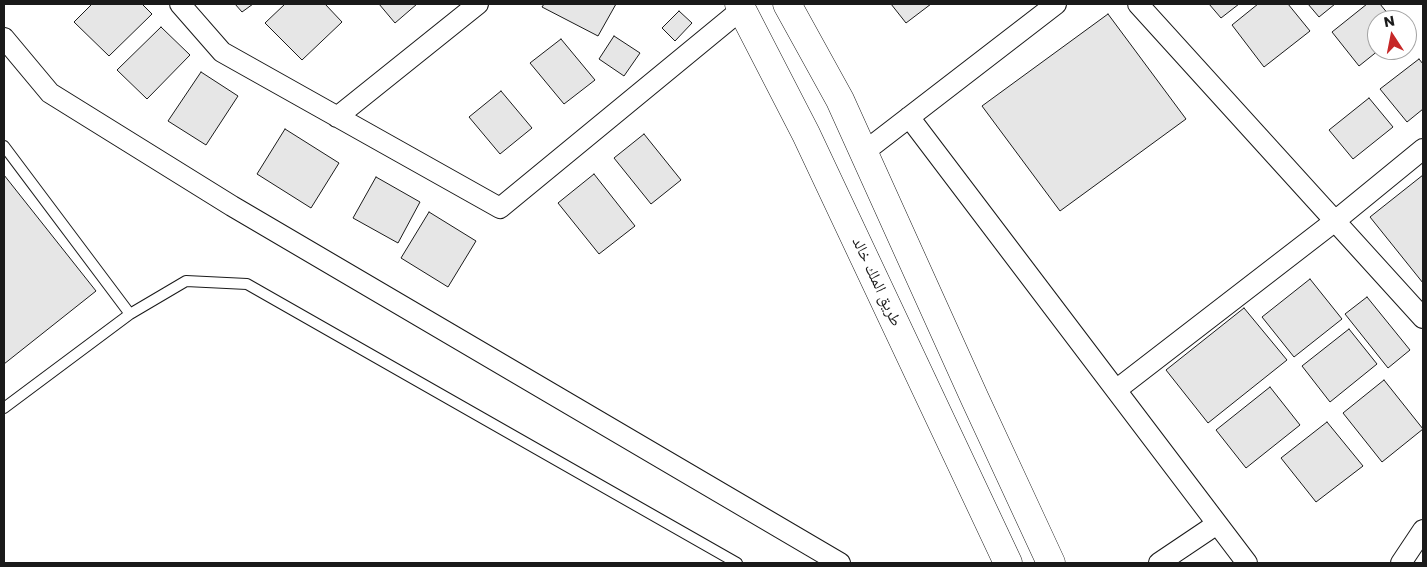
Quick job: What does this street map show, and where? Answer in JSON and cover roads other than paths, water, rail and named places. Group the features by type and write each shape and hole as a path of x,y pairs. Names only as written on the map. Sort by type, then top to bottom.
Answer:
{"main road":[{"path":"787,4 840,100 1051,563"},
{"name":"طريق الملك خالد","path":"740,6 806,134 1008,563"}],"street":[{"path":"180,4 222,52 500,208 740,6"},
{"path":"337,117 478,4"},
{"path":"864,152 1056,4"},
{"path":"1138,4 1423,318"},
{"path":"4,38 50,93 232,206 840,563"},
{"path":"909,117 1247,563"},
{"path":"1116,390 1335,221 1423,148"},
{"path":"1159,563 1217,524"},
{"path":"1400,563 1423,530"}],"lane":[{"path":"4,146 130,314"},
{"path":"4,408 130,314 186,281 247,284 737,563"}]}
